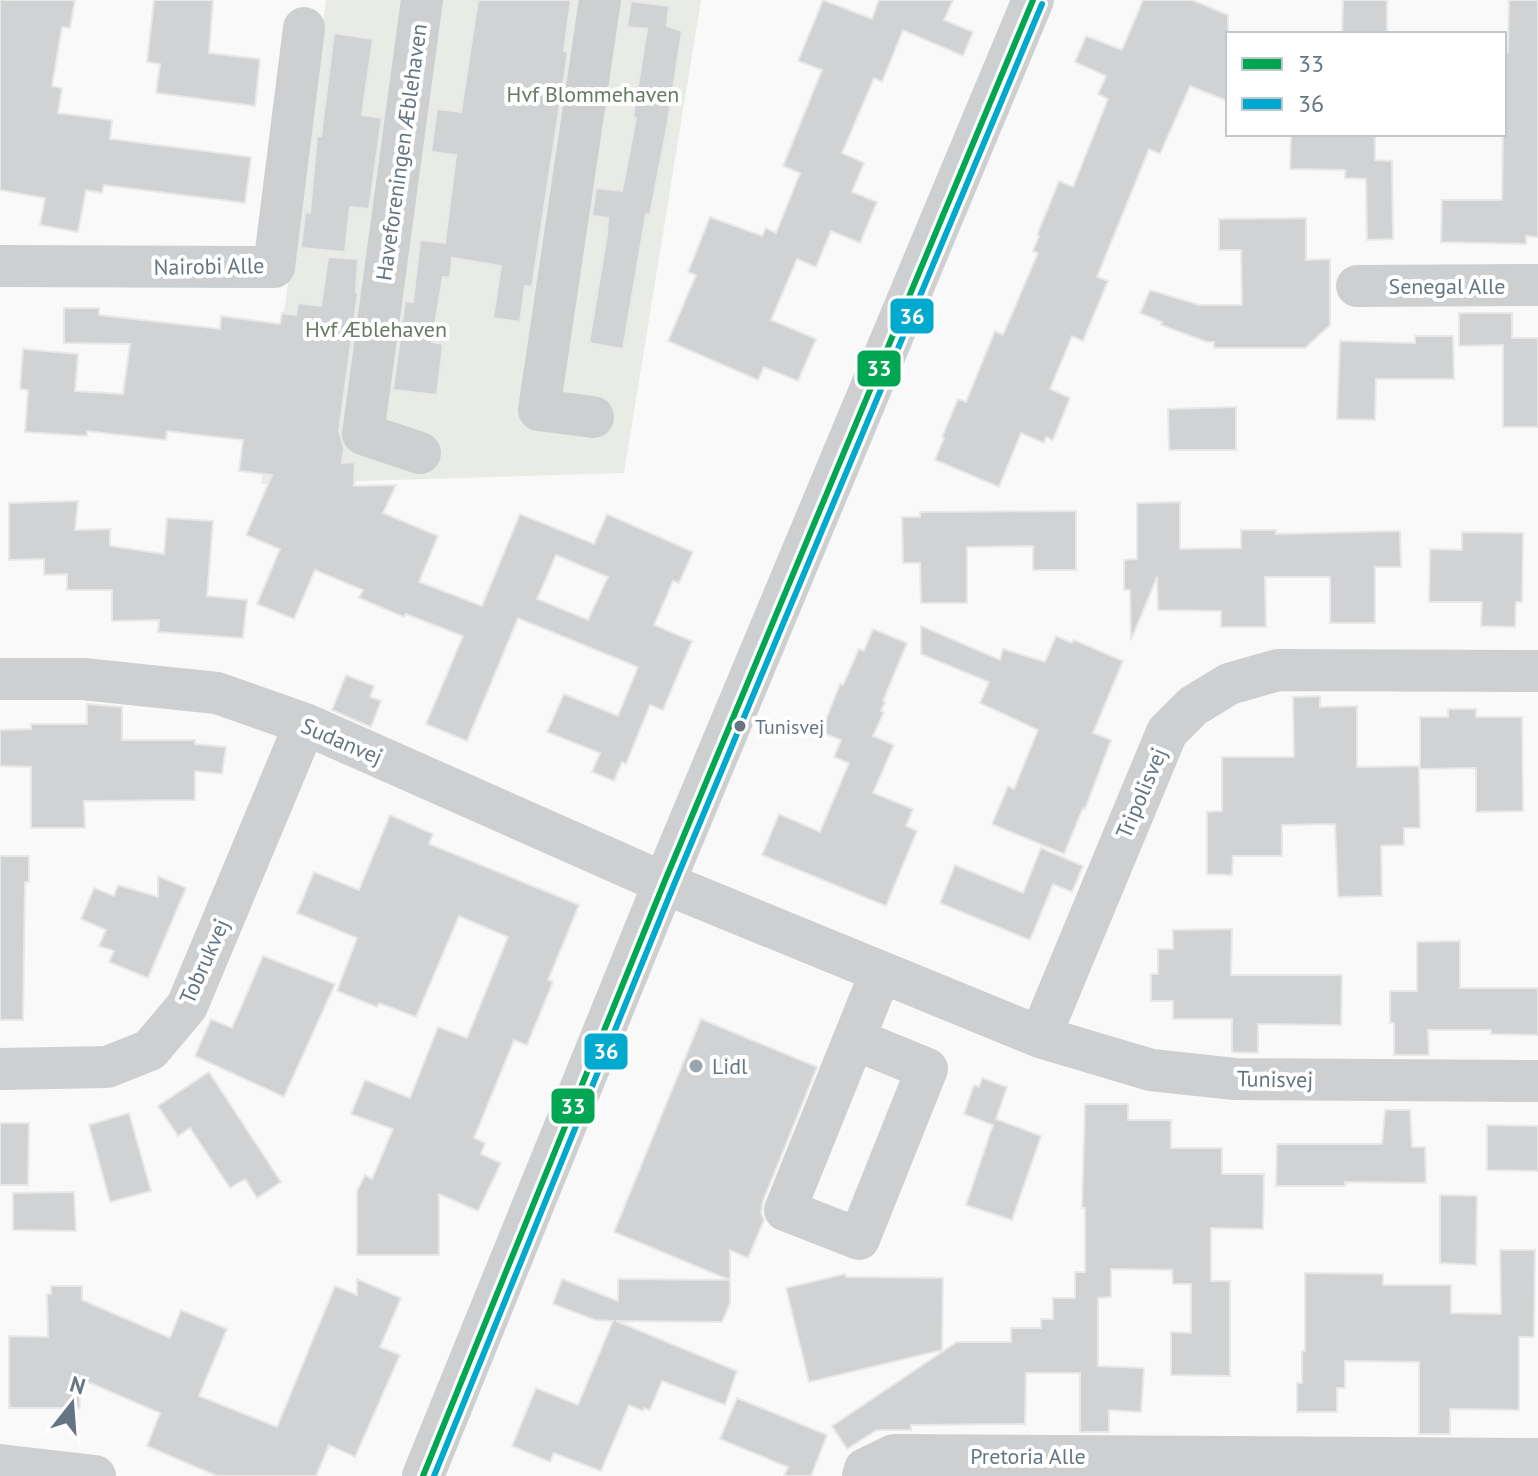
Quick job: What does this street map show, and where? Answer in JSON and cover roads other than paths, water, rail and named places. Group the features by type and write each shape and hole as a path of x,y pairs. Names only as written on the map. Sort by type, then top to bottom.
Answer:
{"street":[{"name":"Haveforeningen Æblehaven","path":"420,453 363,434 422,0"},
{"path":"593,417 539,410 600,0"},
{"path":"423,1476 664,883 1033,0"},
{"name":"Nairobi Alle","path":"0,266 274,267 304,28"},
{"name":"Senegal Alle","path":"1357,286 1538,285"},
{"name":"Tripolisvej","path":"1040,1037 1167,732 1193,706 1229,684 1278,670 1538,671"},
{"name":"Sudanvej","path":"0,679 83,679 217,693 305,724 664,883"},
{"name":"Tobrukvej","path":"0,1069 107,1067 150,1050 187,1006 305,724"},
{"name":"Tunisvej","path":"664,883 1040,1037 1151,1070 1235,1079 1538,1081"},
{"path":"854,1039 881,972"},
{"name":"Pretoria Alle","path":"863,1476 865,1469 894,1455 1538,1459"},
{"path":"0,1466 95,1476"}],"place":[{"name":"Tunisvej","path":"740,726"},
{"name":"Lidl","path":"696,1066"}],"park label":[{"name":"Hvf Blommehaven","path":"593,94"},
{"name":"Hvf Æblehaven","path":"376,329"}]}
